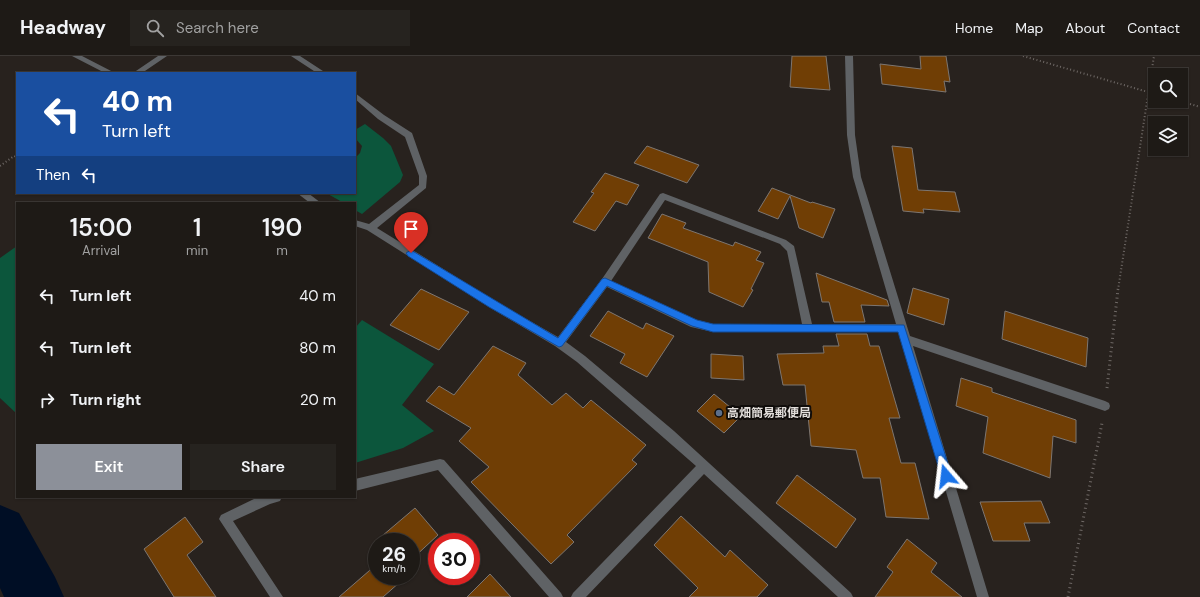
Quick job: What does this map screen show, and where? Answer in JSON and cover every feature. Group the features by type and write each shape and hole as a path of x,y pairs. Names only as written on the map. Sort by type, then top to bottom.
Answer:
{"street":[{"path":"76,56 109,72"},
{"path":"139,72 163,56"},
{"path":"295,56 320,72"},
{"path":"849,56 851,136 857,177 901,328 983,597"},
{"path":"356,95 381,117 409,135 423,176 423,186 370,228"},
{"path":"303,194 315,202"},
{"path":"559,343 605,282 662,196 783,242 791,249 808,329"},
{"path":"356,223 370,228 492,304 559,343 581,359 704,466 847,597"},
{"path":"605,282 695,324 713,328 901,328"},
{"path":"905,339 1105,406"},
{"path":"356,485 440,464 557,597"},
{"path":"577,597 704,466"},
{"path":"269,498 224,519 277,597"}],"path":[{"path":"1022,56 1148,92"},
{"path":"1152,68 1154,56"},
{"path":"1068,597 1105,406 1116,302 1148,98"},
{"path":"1188,103 1200,107"},
{"path":"0,166 14,156 16,157"}],"green space":[{"path":"365,124 383,138 391,146 403,175 400,182 362,214 356,211 356,202 342,202 328,194 356,194 356,157 360,153 362,146 356,139 356,129"},
{"path":"16,247 16,413 0,398 0,258"},
{"path":"362,320 434,364 402,405 434,431 403,448 356,463 356,327"}],"building":[{"path":"792,56 826,56 830,90 790,87"},
{"path":"920,56 946,56 950,82 944,81 946,92 882,84 880,64 921,69"},
{"path":"647,146 699,165 687,183 634,163"},
{"path":"892,146 912,148 918,190 955,192 960,212 923,209 924,213 903,211"},
{"path":"605,173 639,185 627,205 616,201 595,231 573,222 594,193 591,192"},
{"path":"772,188 811,203 812,202 835,209 823,238 799,228 790,196 778,219 758,211"},
{"path":"662,214 686,223 683,228 733,246 735,242 761,252 756,260 764,263 751,289 753,290 743,307 709,292 708,262 648,238"},
{"path":"816,273 887,300 889,306 861,305 865,322 834,322 829,302 822,302"},
{"path":"913,288 949,299 944,325 907,313"},
{"path":"421,289 469,312 439,350 390,325"},
{"path":"608,311 643,329 646,323 674,336 647,377 620,363 625,354 590,336"},
{"path":"1005,311 1088,338 1086,367 1002,339"},
{"path":"836,334 867,334 870,346 879,346 900,418 889,418 901,463 915,463 929,519 886,517 880,478 863,478 856,450 811,446 805,385 783,385 777,354 824,353 823,346 839,346"},
{"path":"493,346 526,363 518,375 552,405 566,393 583,408 591,400 646,445 632,460 637,464 567,535 574,542 551,564 471,482 489,467 459,441 471,428 426,401 439,386 454,395"},
{"path":"711,354 743,356 744,380 711,378"},
{"path":"961,378 992,388 992,392 1076,420 1076,443 1053,436 1050,478 983,453 988,417 956,406"},
{"path":"714,394 741,416 724,433 697,411"},
{"path":"797,475 856,519 836,548 776,503"},
{"path":"1041,501 1050,523 1024,523 1030,541 993,541 980,502"},
{"path":"415,508 436,533 428,533 428,544 420,552 420,533 386,533"},
{"path":"681,516 725,557 730,550 768,585 757,597 689,597 698,588 654,545"},
{"path":"185,517 203,542 187,555 216,597 174,597 144,549"},
{"path":"907,539 937,563 931,572 962,597 875,597 893,572 887,567"},
{"path":"368,572 368,585 397,585 383,597 339,597"},
{"path":"490,574 511,597 467,597"}],"waterway":[{"path":"0,532 35,597"}],"place":[{"name":"高畑簡易郵便局","path":"719,413"}],"route":[{"path":"411,253 492,304 559,343 605,282 695,324 713,328 901,328 946,476"}]}
